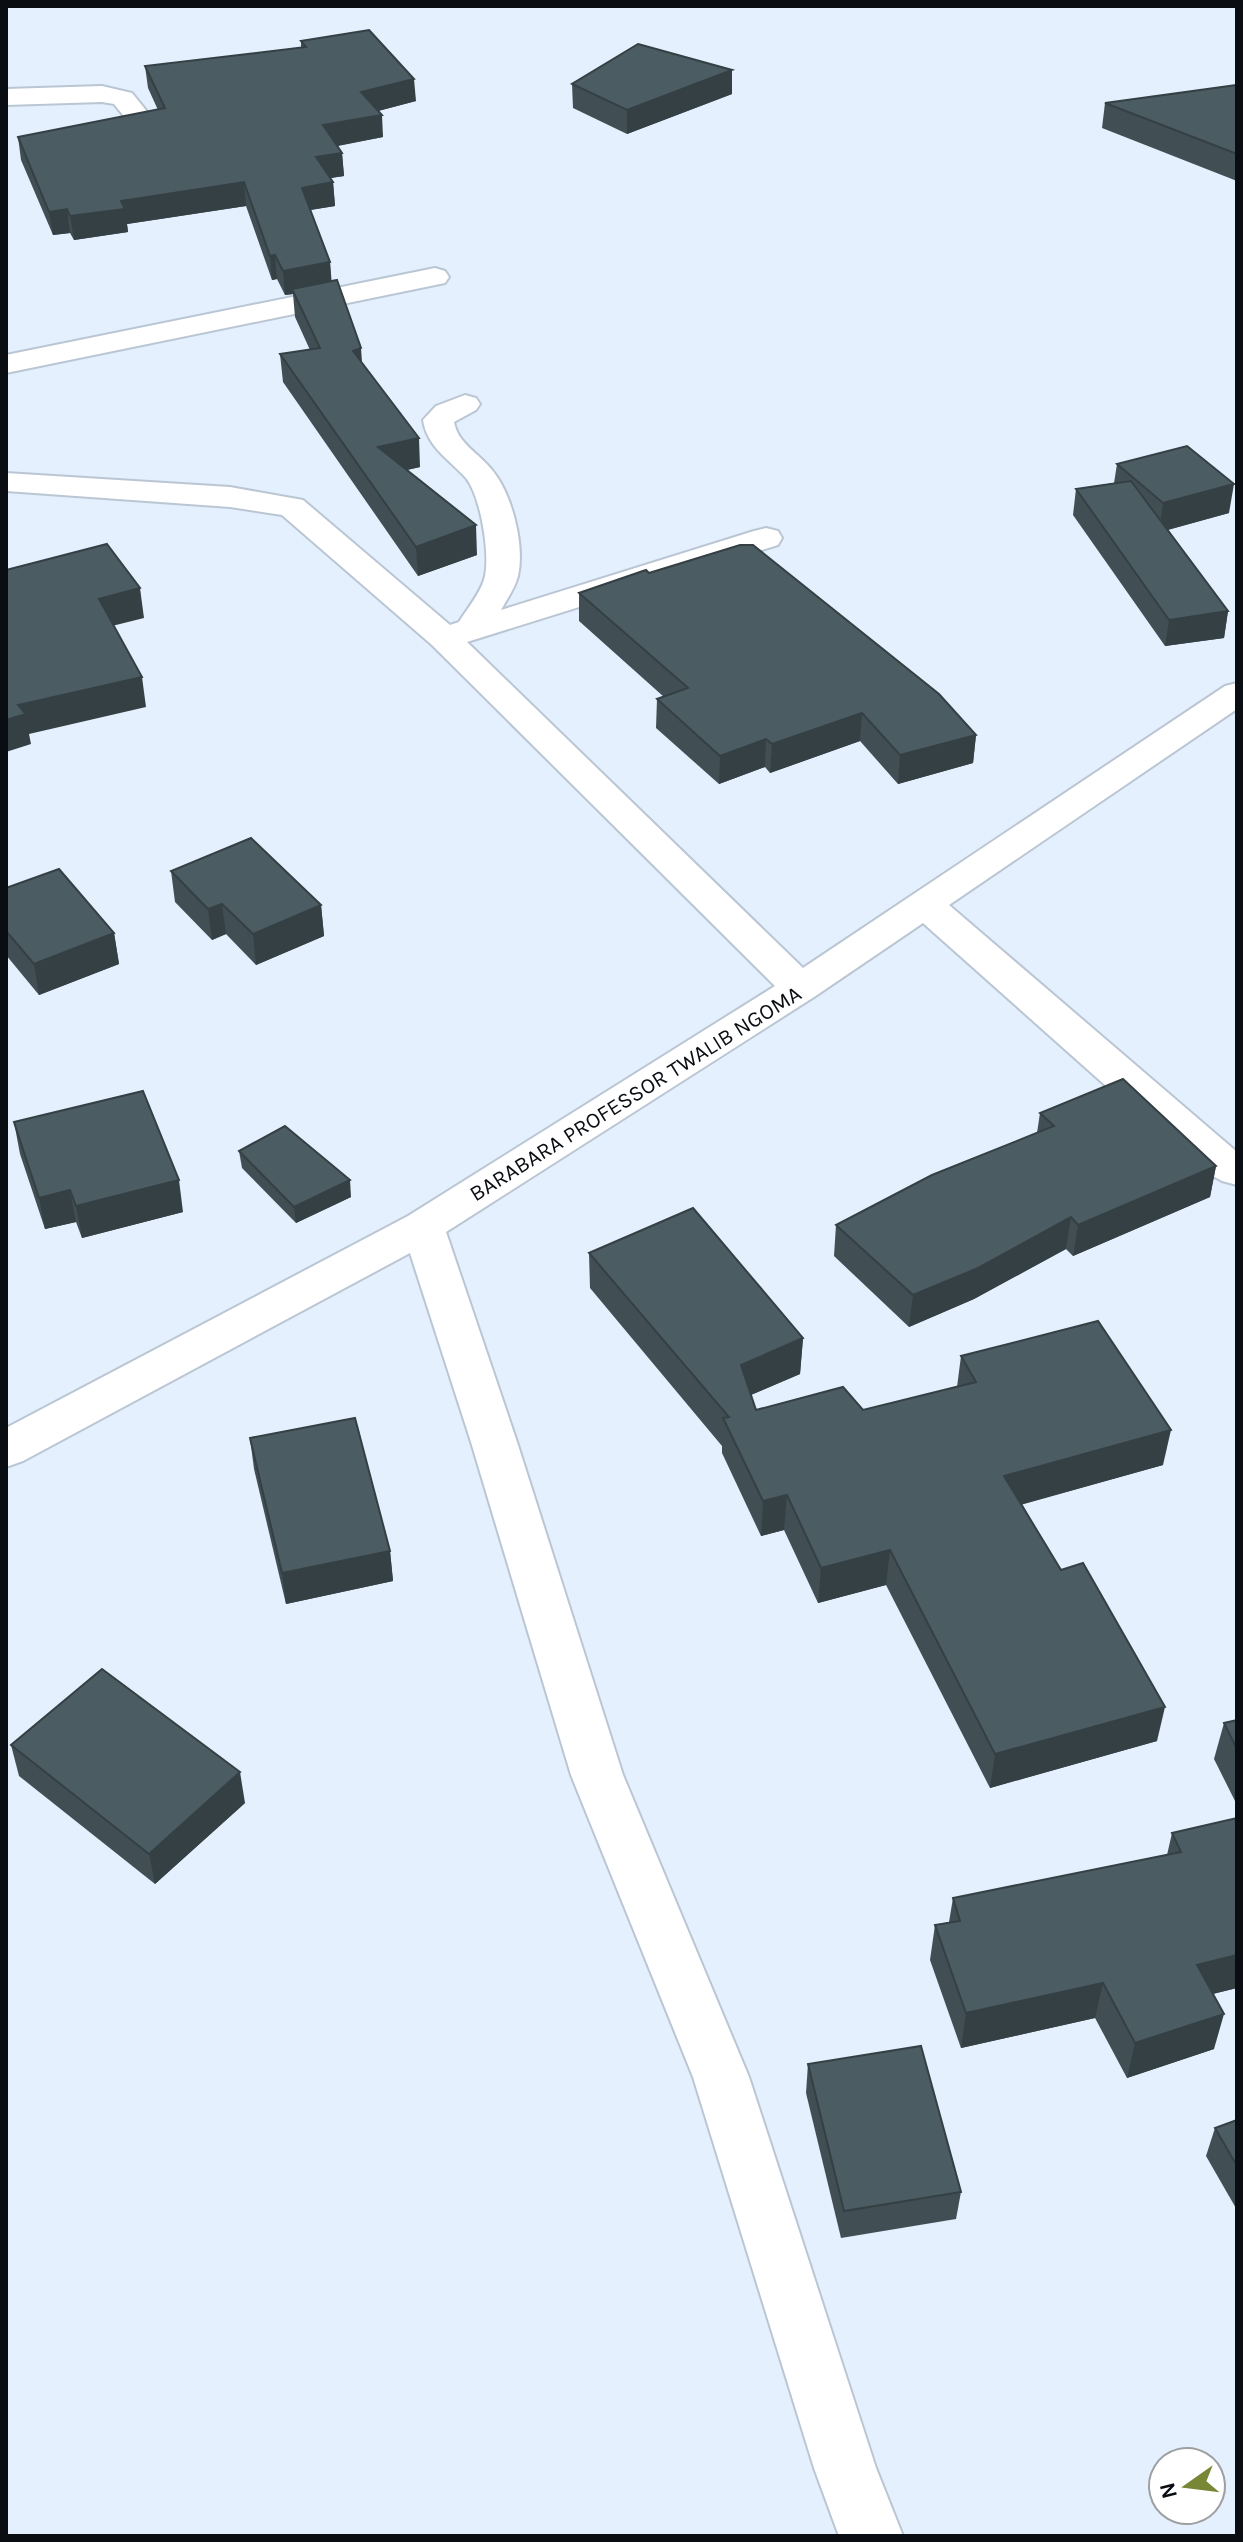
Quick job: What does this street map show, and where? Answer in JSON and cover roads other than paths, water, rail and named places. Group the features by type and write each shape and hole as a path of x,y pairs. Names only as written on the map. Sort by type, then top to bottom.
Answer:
{"street":[{"path":"6,97 102,94 123,98 140,119"},
{"path":"6,364 435,277"},
{"path":"458,634 502,577 499,524 482,479 438,429 438,420 465,404"},
{"path":"6,482 230,497 292,507 458,634 800,988"},
{"path":"458,634 766,538"},
{"name":"BARABARA PROFESSOR TWALIB NGOMA","path":"6,1449 423,1227 800,988 1237,693"},
{"path":"926,905 1212,1157 1237,1171"},
{"path":"423,1227 494,1442 597,1775 721,2077 845,2468 871,2536"}]}
